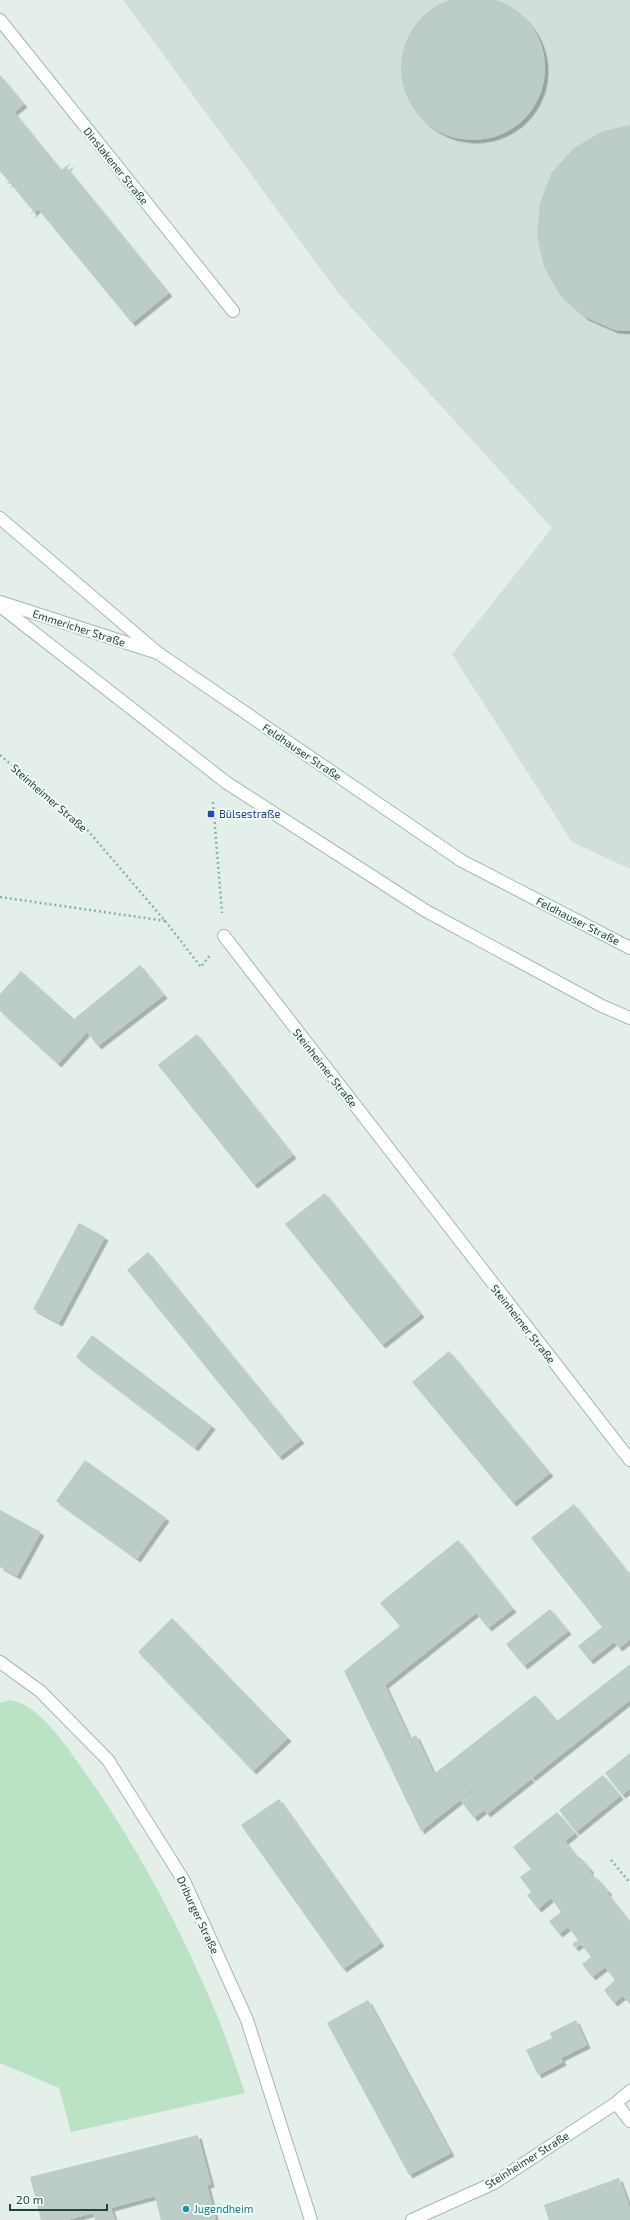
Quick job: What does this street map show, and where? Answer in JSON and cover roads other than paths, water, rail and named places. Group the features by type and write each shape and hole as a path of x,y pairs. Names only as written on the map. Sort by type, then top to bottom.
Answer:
{"street":[{"name":"Dinslakener Straße","path":"0,20 233,312"},
{"name":"Feldhauser Straße","path":"0,518 158,653 462,862 630,948"},
{"name":"Emmericher Straße","path":"0,602 158,653"},
{"path":"0,606 227,783 426,911 602,1006 630,1018"},
{"name":"Steinheimer Straße","path":"224,936 630,1460"},
{"name":"Driburger Straße","path":"1,1665 40,1690 108,1760 184,1881 247,2020 311,2220"},
{"name":"Steinheimer Straße","path":"412,2220 494,2183 616,2103 630,2091"},
{"path":"616,2103 630,2121"}],"place":[{"name":"Bülsestraße","path":"211,814"},
{"name":"Jugendheim","path":"186,2209"}]}
